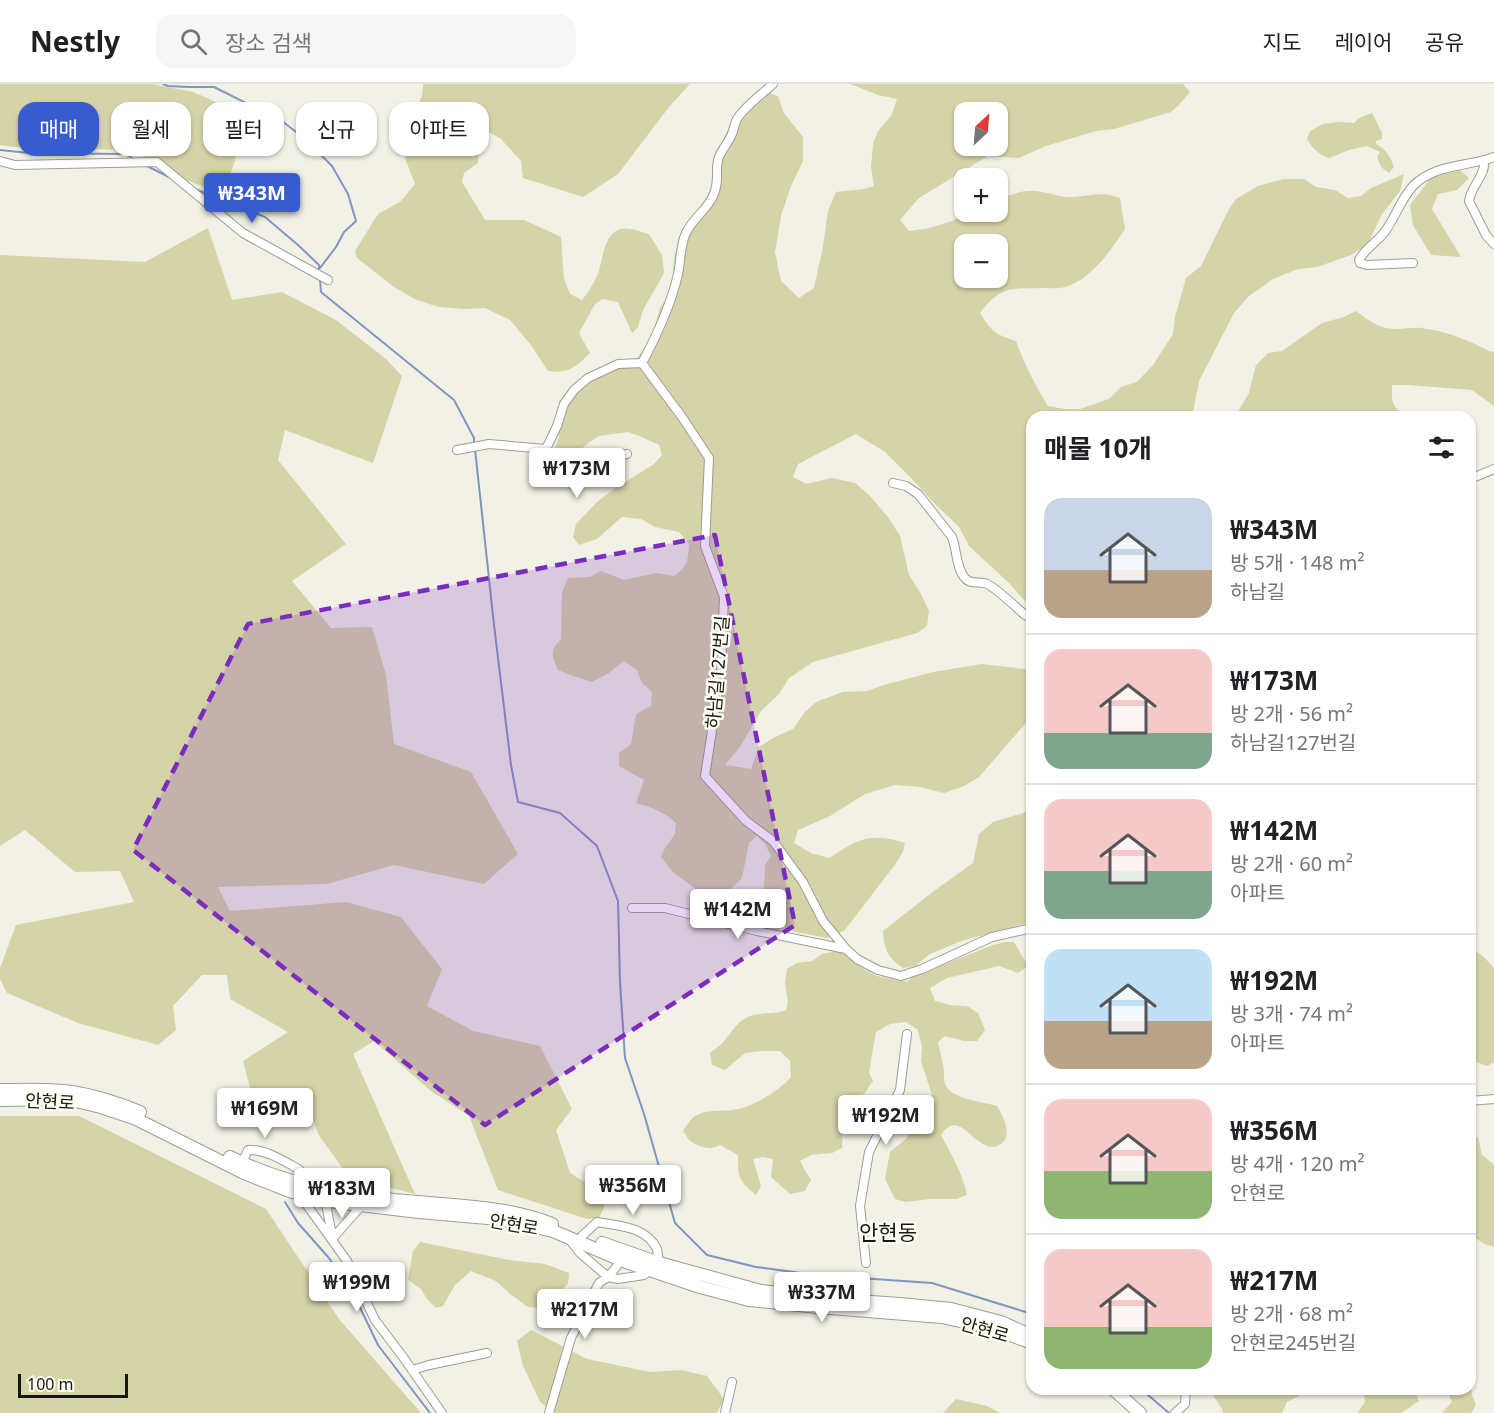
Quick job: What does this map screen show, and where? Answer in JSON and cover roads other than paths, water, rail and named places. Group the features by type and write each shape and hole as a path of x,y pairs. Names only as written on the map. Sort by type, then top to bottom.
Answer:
{"street":[{"path":"546,449 564,404 574,390 588,378 618,364 642,363 672,296 686,233 712,200 718,185 718,161 722,149 731,137 737,119 773,84"},
{"path":"1413,264 1367,265 1360,263 1359,260 1386,231 1412,187 1418,182 1445,168 1494,157"},
{"path":"0,161 15,165 157,162 243,233 328,280"},
{"path":"1484,161 1485,166 1468,201 1486,235 1494,244"},
{"name":"하남길127번길","path":"642,363 709,458 705,546 724,597 721,672 705,776 746,821 773,841 803,882 823,921 846,949 878,970 901,976 922,969 992,937 1026,929"},
{"path":"457,450 489,444 546,449 574,486 613,457 627,454"},
{"path":"1476,476 1494,469"},
{"path":"893,483 906,486 918,495 952,537 960,571 966,580 988,584 1026,615"},
{"path":"632,908 665,908 757,931 846,949"},
{"path":"866,1263 860,1206 869,1152 900,1090 907,1034"},
{"name":"안현로","path":"0,1090 62,1091 115,1102 145,1114 242,1163 322,1189 374,1198 459,1204 501,1210 542,1220 700,1287 749,1300 942,1317 992,1328 1026,1342"},
{"name":"안현로","path":"0,1100 68,1099 101,1107 134,1118 244,1173 299,1194 335,1202 499,1219 553,1231 626,1262 761,1291 951,1309 1001,1322 1026,1333"},
{"path":"1476,1101 1494,1100"},
{"path":"242,1163 248,1150 254,1150 267,1153 300,1170"},
{"path":"299,1194 347,1261 375,1320 442,1413"},
{"path":"326,1204 332,1239"},
{"path":"332,1239 362,1205"},
{"path":"568,1237 580,1252 608,1277 618,1279 644,1275 655,1267 657,1250 647,1236 638,1230 597,1222 582,1236"},
{"path":"549,1413 571,1338 599,1282 608,1277 617,1266"},
{"path":"412,1370 487,1353"},
{"path":"725,1413 732,1382"},
{"path":"1108,1395 1128,1413"},
{"path":"1120,1395 1140,1413"},
{"path":"1178,1410 1185,1404 1186,1395"}],"waterway":[{"path":"163,84 214,87 282,121 305,139 332,166 348,194 356,221 344,232 320,268"},
{"path":"0,150 29,153 125,154 134,159"},
{"path":"147,166 171,178"},
{"path":"195,189 265,217 319,265 319,271"},
{"path":"320,280 321,292 454,400 474,438 474,443"},
{"path":"475,449 511,765 518,802 560,813 597,846 618,901 625,1058 644,1114 675,1223 707,1255 756,1267 816,1275 932,1283 1026,1312"},
{"path":"285,1202 298,1223 329,1258 354,1295 378,1345 430,1413"},
{"path":"1148,1395 1169,1413"}],"district":[{"name":"안현동","path":"888,1232"}]}
